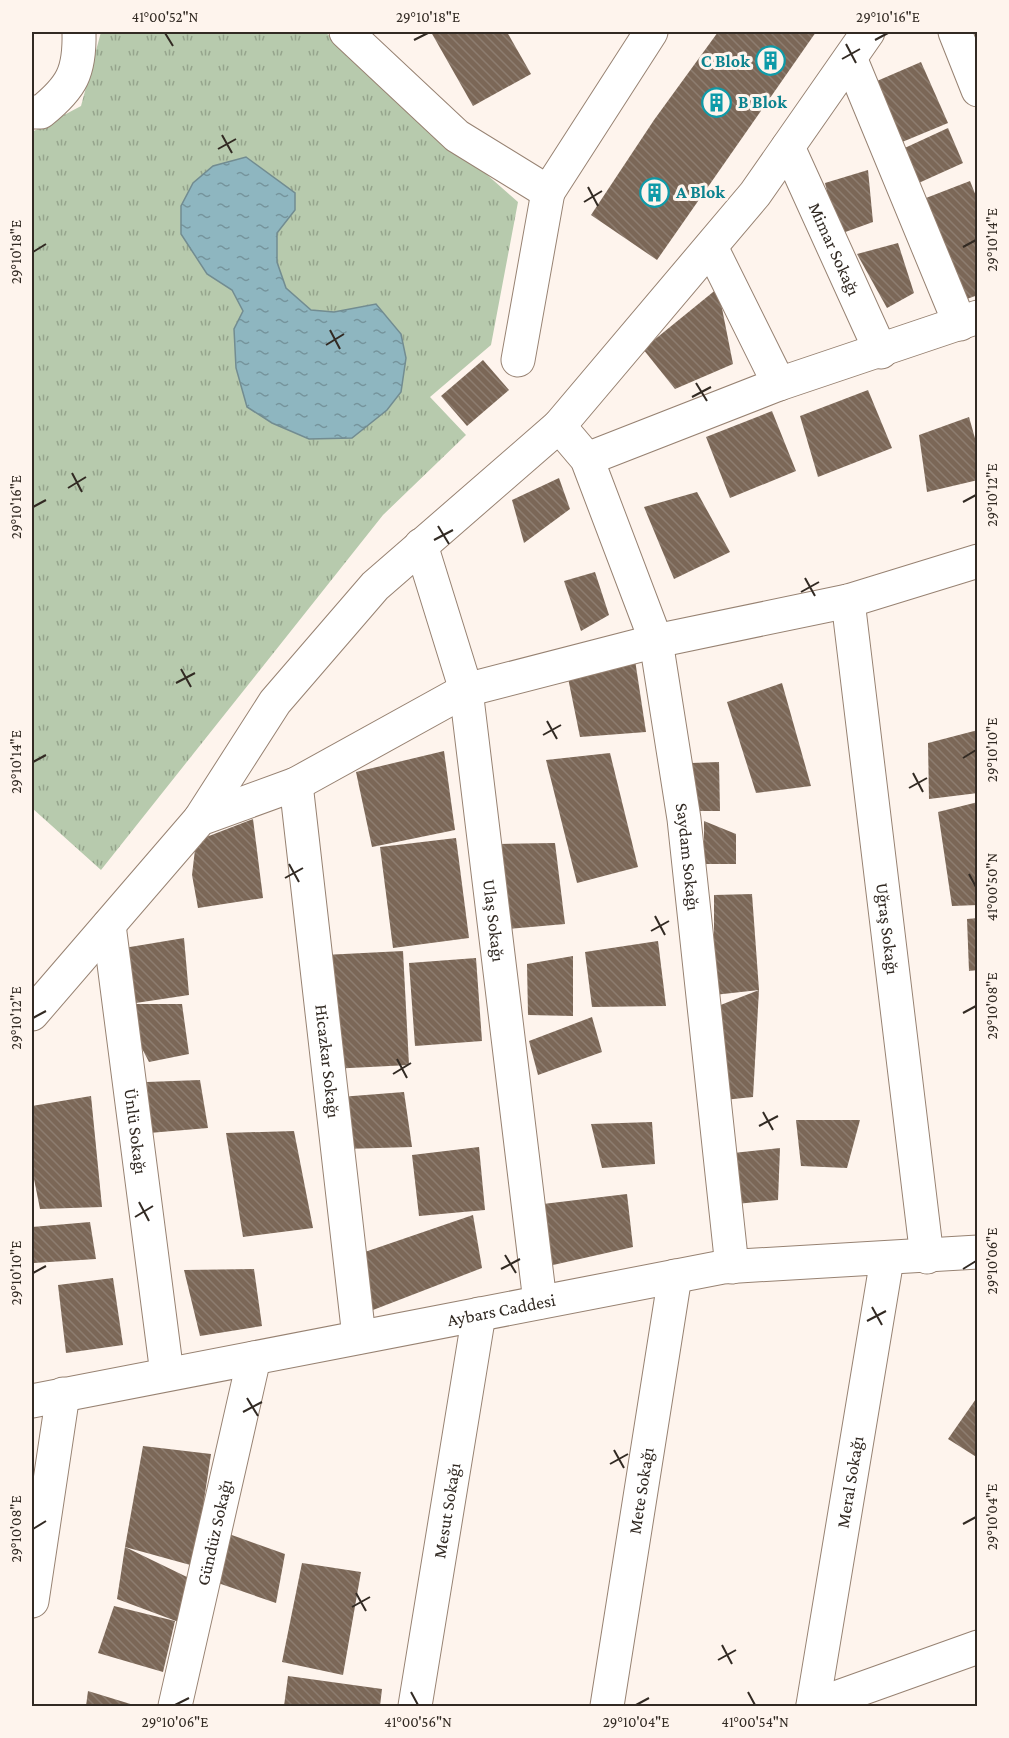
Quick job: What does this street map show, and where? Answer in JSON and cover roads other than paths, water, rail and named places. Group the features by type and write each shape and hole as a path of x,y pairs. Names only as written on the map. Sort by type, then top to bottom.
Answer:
{"street":[{"path":"32,112 40,112 71,83 80,47 79,32"},
{"path":"346,32 458,136 548,192"},
{"path":"518,360 548,192 651,32"},
{"path":"32,1014 200,819 275,702 375,586 559,426 755,195 868,32"},
{"path":"955,32 978,90"},
{"path":"587,459 779,384 881,352 969,320 850,60"},
{"name":"Mimar Sokağı","path":"788,147 881,352"},
{"path":"711,247 779,384"},
{"name":"Saydam Sokağı","path":"559,426 587,459 656,641 684,819 732,1267"},
{"name":"Ulaş Sokağı","path":"421,545 466,690 540,1302"},
{"path":"200,819 296,784 466,690 656,641 848,601 978,561"},
{"name":"Uğraş Sokağı","path":"848,601 927,1257"},
{"name":"Hicazkar Sokağı","path":"296,784 359,1337"},
{"name":"Ünlü Sokağı","path":"109,926 167,1374"},
{"name":"Aybars Caddesi","path":"47,1397 732,1267 927,1257 978,1252"},
{"name":"Meral Sokağı","path":"813,1706 887,1259"},
{"name":"Mete Sokağı","path":"607,1707 675,1276"},
{"name":"Mesut Sokağı","path":"415,1707 479,1314"},
{"name":"Gündüz Sokağı","path":"175,1707 254,1358"},
{"path":"32,1601 47,1397"},
{"path":"813,1706 978,1647"}],"water":[{"path":"246,157 295,193 295,210 277,233 277,262 286,288 311,310 334,312 376,304 401,334 406,358 401,392 387,410 352,438 309,439 272,423 247,407 236,368 234,329 243,311 232,290 207,274 181,234 181,206 193,183 213,166"}],"place":[{"name":"C Blok","path":"771,61"},
{"name":"B Blok","path":"717,102"},
{"name":"A Blok","path":"655,192"}]}
